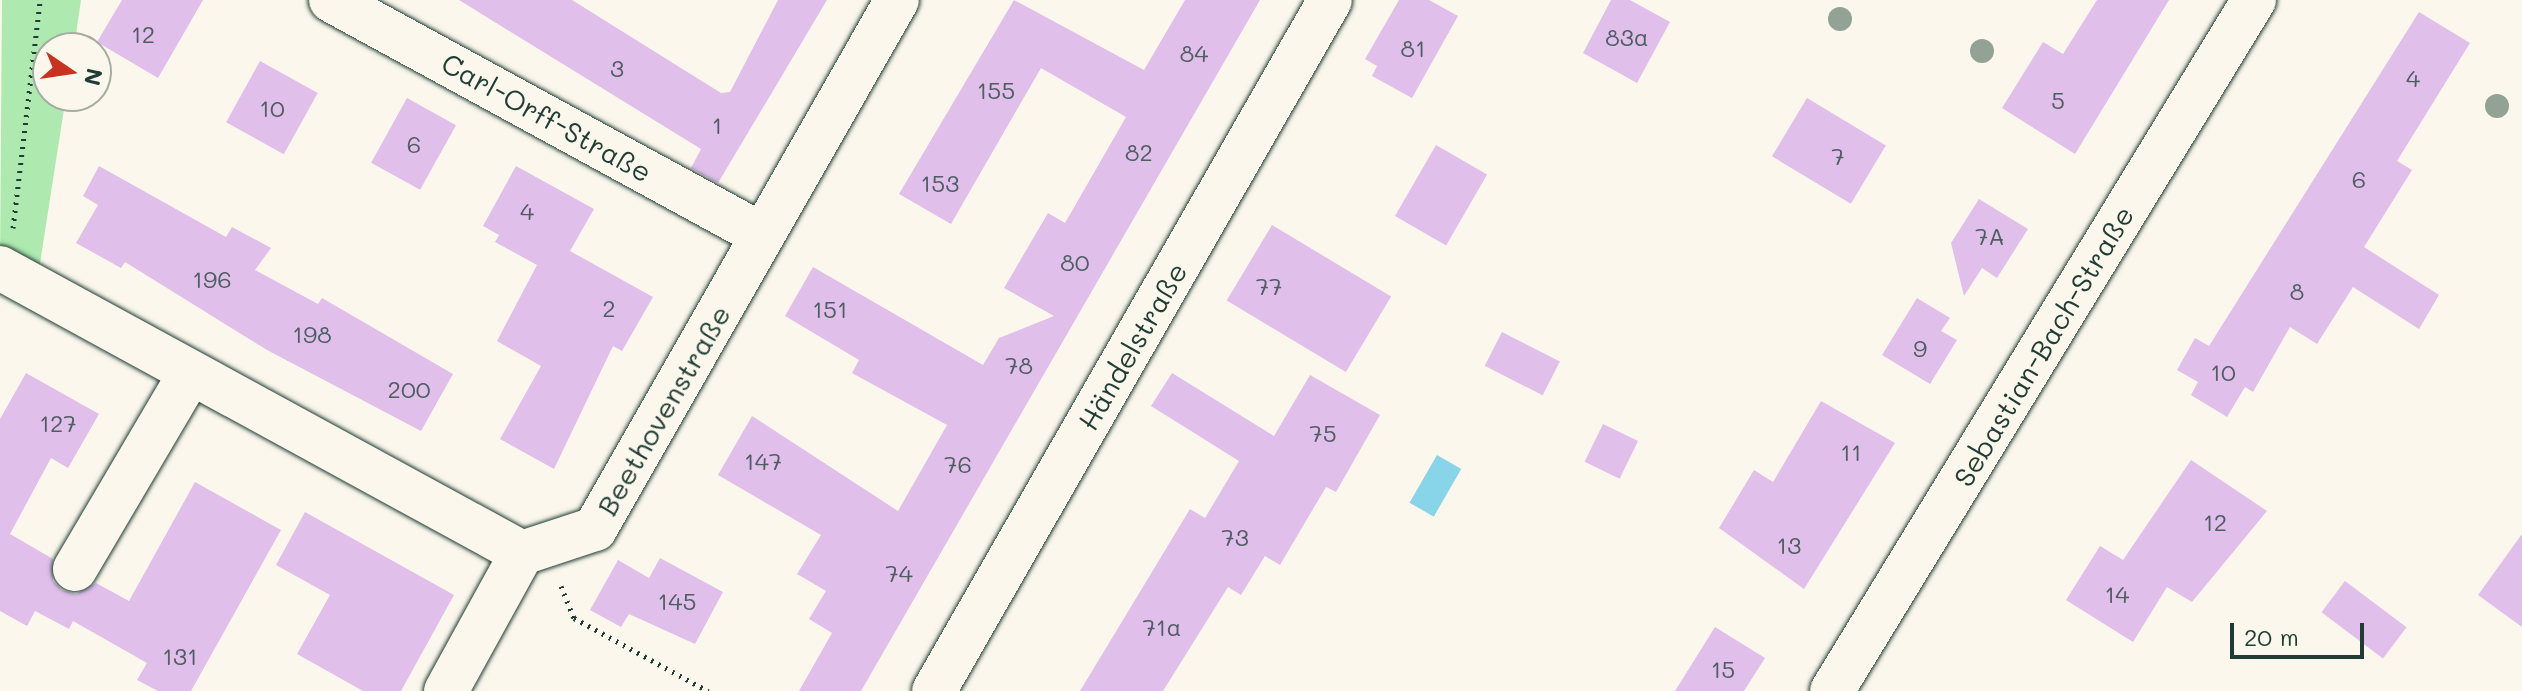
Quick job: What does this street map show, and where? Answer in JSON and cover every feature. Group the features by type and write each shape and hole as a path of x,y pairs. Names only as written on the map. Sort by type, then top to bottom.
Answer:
{"street":[{"name":"Carl-Orff-Straße","path":"331,0 762,235"},
{"name":"Beethovenstraße","path":"522,553 595,529 897,0"},
{"name":"Händelstraße","path":"934,691 1330,0"},
{"name":"Sebastian-Bach-Straße","path":"1832,691 2254,0"},
{"path":"4,270 522,553 446,691"},
{"path":"75,569 190,374"}],"path":[{"path":"4,270 40,0"},
{"path":"522,553 560,582 574,618 708,691"}],"green space":[{"path":"2,0 81,0 76,32 32,32 32,112 64,112 36,289 0,268"}],"water":[{"path":"1437,455 1461,469 1434,517 1410,503"}],"building":[{"path":"122,0 203,0 158,78 112,51 112,32 103,32"},
{"path":"459,0 572,0 721,93 730,92 778,0 827,0 718,183 691,168 701,149"},
{"path":"1014,0 1144,70 1185,0 1260,0 861,691 799,691 832,633 809,619 826,591 797,574 821,535 718,475 752,416 898,511 947,425 852,373 859,360 785,316 813,267 983,365 999,338 1054,316 1004,288 1048,213 1065,223 1126,117 1041,68 951,224 899,194"},
{"path":"1399,0 1429,0 1458,16 1412,98 1372,76 1377,66 1365,59"},
{"path":"1611,0 1630,0 1670,22 1637,83 1583,53"},
{"path":"2097,0 2169,0 2075,154 2002,108 2043,42 2063,54"},
{"path":"2419,12 2470,43 2397,161 2412,170 2364,247 2439,295 2419,329 2353,287 2317,344 2290,327 2253,392 2245,387 2227,417 2191,395 2198,382 2177,370 2195,338 2209,346"},
{"path":"260,61 318,93 284,154 226,122"},
{"path":"407,98 456,125 420,190 371,163"},
{"path":"1807,98 1886,145 1851,204 1772,156"},
{"path":"1436,145 1487,174 1446,246 1395,216"},
{"path":"99,166 226,237 232,227 271,248 255,270 318,304 322,298 453,374 421,431 267,350 125,262 121,268 76,243 98,205 83,196"},
{"path":"516,166 594,209 570,251 653,297 622,351 613,346 554,469 500,439 541,366 497,341 537,265 495,242 499,235 483,226"},
{"path":"1979,199 2028,229 1997,278 1982,268 1964,296 1951,243"},
{"path":"1272,225 1391,297 1346,372 1227,300"},
{"path":"1917,298 1950,318 1941,331 1957,340 1930,384 1882,355"},
{"path":"1502,332 1560,362 1543,395 1485,366"},
{"path":"26,373 99,414 68,468 51,458 10,534 53,559 53,581 62,590 76,594 96,583 129,601 195,482 281,530 191,691 158,691 137,680 147,663 73,621 69,629 35,611 27,626 0,611 0,419"},
{"path":"1172,373 1274,436 1310,375 1380,415 1336,492 1326,487 1280,565 1265,556 1241,595 1228,587 1163,691 1080,691 1190,509 1205,518 1239,461 1151,406"},
{"path":"1821,401 1895,443 1804,589 1719,528 1754,470 1773,482"},
{"path":"1603,424 1638,441 1620,479 1585,462"},
{"path":"2191,460 2267,511 2192,602 2167,587 2133,642 2066,600 2100,546 2123,560"},
{"path":"305,512 454,595 401,691 363,691 297,654 330,595 276,565"},
{"path":"2522,534 2522,627 2478,595"},
{"path":"660,558 723,592 695,644 629,614 621,627 590,610 618,560 649,578"},
{"path":"2345,581 2406,627 2383,658 2322,612"},
{"path":"1715,627 1765,658 1744,691 1675,691"}]}
